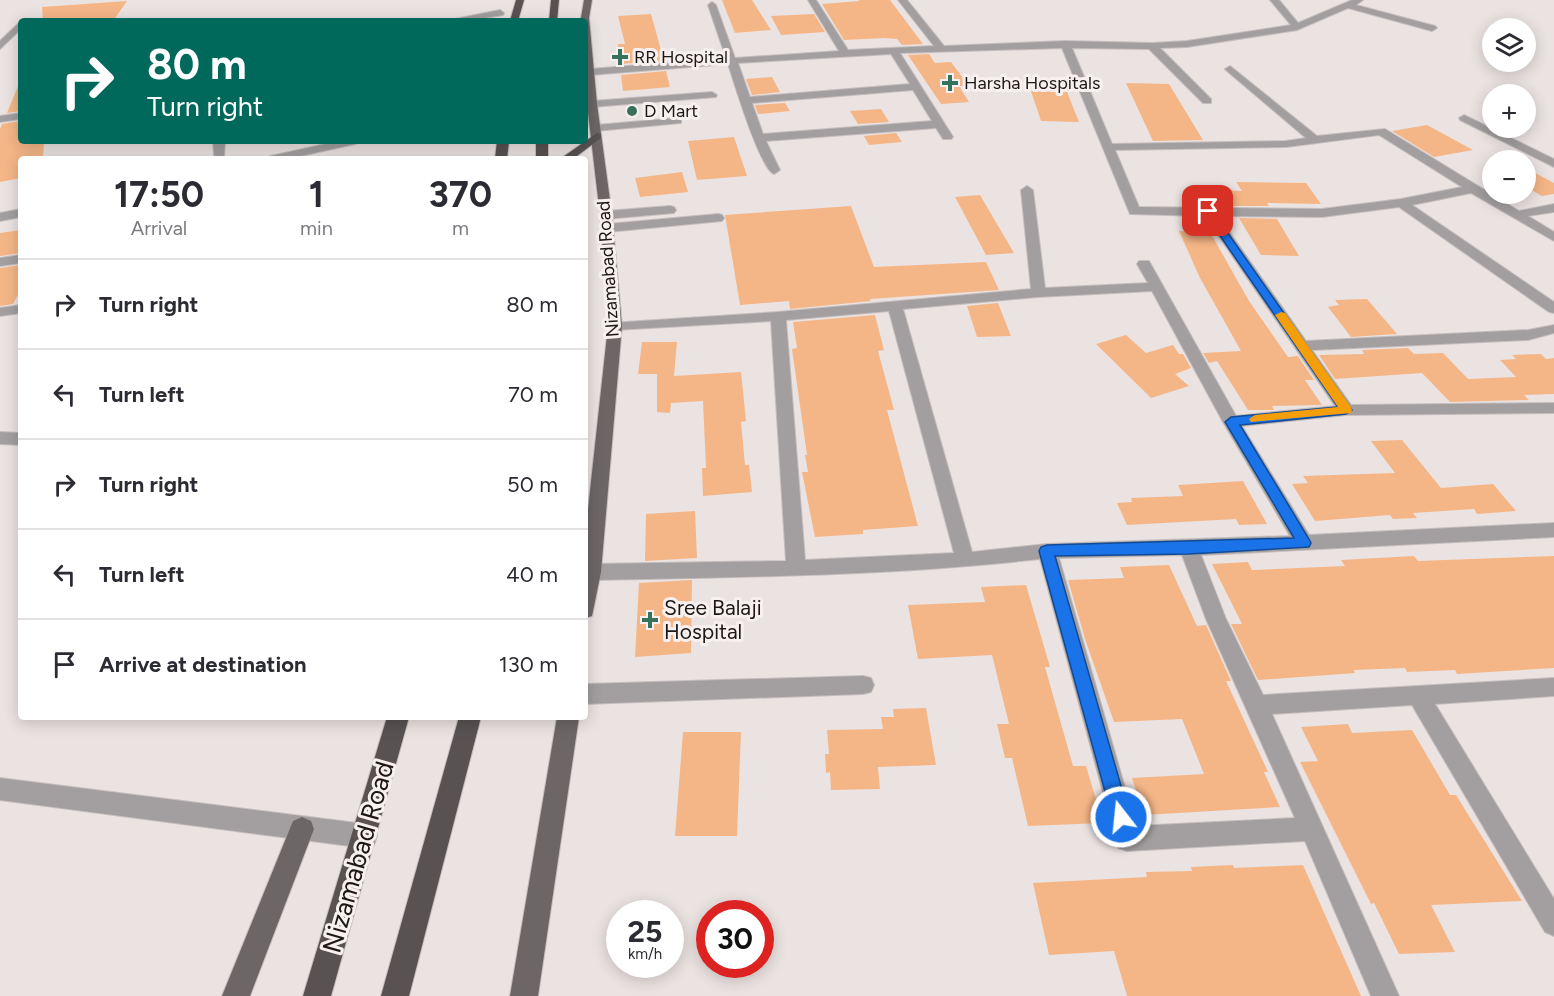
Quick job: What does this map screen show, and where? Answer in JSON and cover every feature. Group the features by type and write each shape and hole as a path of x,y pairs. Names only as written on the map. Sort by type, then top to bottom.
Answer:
{"highway":[{"path":"515,18 520,0"},
{"path":"553,18 555,0"},
{"path":"588,139 596,132"},
{"path":"569,156 583,144"},
{"name":"Nizamabad Road","path":"317,996 397,720"},
{"path":"394,996 469,720"}],"main road":[{"name":"Nizamabad Road","path":"585,18 588,0"},
{"name":"Nizamabad Road","path":"588,50 592,104 607,221 615,326 588,591"},
{"path":"524,996 568,720"},
{"path":"236,996 302,829"}],"street":[{"path":"812,0 845,53"},
{"path":"902,0 941,48"},
{"path":"1274,0 1297,27"},
{"path":"590,72 734,60 941,48 1065,44 1152,46 1187,44 1297,27 1359,0"},
{"path":"712,5 734,60 759,138 774,170"},
{"path":"1347,5 1432,28"},
{"path":"27,18 33,13"},
{"path":"468,18 500,13"},
{"path":"0,46 18,27"},
{"path":"1065,44 1134,211 1322,213 1401,203 1473,189"},
{"path":"1152,46 1207,101"},
{"path":"894,51 947,137"},
{"path":"1230,69 1316,141"},
{"path":"747,100 916,87"},
{"path":"592,104 712,95"},
{"path":"625,102 630,125"},
{"path":"0,119 18,116"},
{"path":"1464,118 1554,164"},
{"path":"596,132 630,125 677,121"},
{"path":"759,138 940,124"},
{"path":"1108,147 1251,146 1316,141 1382,131 1554,237"},
{"path":"219,144 219,155"},
{"path":"285,156 341,144"},
{"path":"1027,190 1038,293"},
{"path":"1401,203 1554,309"},
{"path":"1516,215 1554,208"},
{"path":"1208,211 1346,410"},
{"path":"607,221 716,212"},
{"path":"0,217 18,214"},
{"path":"0,262 18,259"},
{"path":"1143,264 1231,422 1304,543"},
{"path":"615,326 895,307 1038,293 1156,287"},
{"path":"895,307 965,560"},
{"path":"0,312 18,309"},
{"path":"778,316 796,568"},
{"path":"1302,346 1528,335 1554,329"},
{"path":"1231,422 1346,410 1553,409"},
{"path":"0,438 18,439"},
{"path":"591,572 796,568 965,560 1047,551 1189,548 1554,530"},
{"path":"1189,548 1216,619 1257,705 1385,996"},
{"path":"1047,551 1127,839 1312,829"},
{"path":"588,694 863,685"},
{"path":"1257,705 1554,687"},
{"path":"1417,694 1554,923"},
{"path":"0,789 365,836"}],"building":[{"path":"722,0 752,0 771,30 735,33"},
{"path":"858,0 890,0 923,44 902,45 897,39 884,38 844,40 822,4 860,1"},
{"path":"127,1 115,18 43,18 42,7"},
{"path":"651,14 664,61 619,64 618,44 625,44 618,16"},
{"path":"814,14 825,32 781,35 771,16"},
{"path":"929,54 935,63 951,62 969,86 959,86 969,102 941,104 908,55"},
{"path":"666,71 670,87 623,91 621,75"},
{"path":"772,77 780,92 752,95 746,79"},
{"path":"1126,83 1169,84 1203,140 1153,141"},
{"path":"18,86 18,111 7,113"},
{"path":"1031,91 1067,92 1079,122 1041,121"},
{"path":"785,103 790,111 758,114 755,105"},
{"path":"881,109 889,122 858,124 850,111"},
{"path":"18,121 18,144 44,144 43,156 18,156 18,179 0,182 0,129 2,124"},
{"path":"1427,125 1473,150 1434,157 1392,131"},
{"path":"896,133 902,142 869,145 864,136"},
{"path":"734,137 747,176 697,180 688,141"},
{"path":"682,172 688,192 640,197 635,178"},
{"path":"1536,173 1554,183 1554,194 1542,196 1536,193"},
{"path":"1236,182 1306,183 1321,204 1267,203 1269,206 1232,206 1223,190 1242,191"},
{"path":"980,195 1014,253 986,255 955,197"},
{"path":"851,206 874,267 986,262 999,290 870,299 871,301 790,309 789,301 740,305 725,215"},
{"path":"1239,218 1277,219 1299,256 1261,255"},
{"path":"18,230 18,253 0,256 0,233"},
{"path":"1179,231 1210,232 1249,301 1288,357 1298,356 1314,380 1305,380 1322,405 1272,406 1274,410 1248,410 1217,361 1209,363 1203,353 1241,351 1200,278"},
{"path":"18,265 18,295 13,304 0,306 0,268"},
{"path":"1367,299 1397,334 1351,337 1328,307 1339,305 1335,300"},
{"path":"998,303 1011,336 977,337 967,306"},
{"path":"875,315 884,350 878,351 894,410 887,410 918,526 863,530 863,534 815,537 802,472 808,472 805,455 807,455 792,349 797,348 793,322"},
{"path":"1126,335 1146,353 1173,345 1179,354 1183,354 1191,368 1175,374 1189,386 1151,398 1096,344"},
{"path":"642,342 677,342 674,376 741,372 746,421 741,422 745,465 749,465 752,492 703,496 702,468 706,468 703,401 671,403 670,413 657,412 657,374 638,374"},
{"path":"1408,348 1414,354 1443,353 1468,379 1516,377 1500,360 1516,359 1512,355 1541,354 1546,359 1554,358 1554,394 1524,395 1529,400 1450,402 1422,373 1335,379 1319,355 1364,354 1362,350"},
{"path":"1402,440 1441,488 1493,484 1516,511 1477,514 1474,509 1413,513 1417,518 1393,519 1390,515 1315,521 1292,484 1308,483 1303,476 1395,473 1371,441"},
{"path":"1243,481 1267,524 1239,525 1236,519 1127,525 1117,503 1132,502 1131,498 1183,496 1178,485"},
{"path":"695,511 697,558 645,561 646,514"},
{"path":"1414,556 1418,561 1554,556 1554,668 1457,674 1455,670 1407,672 1405,668 1354,670 1355,673 1258,680 1231,624 1242,624 1212,564 1248,562 1252,570 1345,566 1341,560"},
{"path":"1169,565 1197,626 1206,625 1231,681 1226,681 1268,772 1264,772 1280,807 1144,815 1132,778 1204,774 1182,719 1114,722 1085,639 1068,580 1124,578 1120,567"},
{"path":"692,580 691,653 635,657 639,583"},
{"path":"1026,585 1050,667 1045,667 1073,766 1086,766 1103,823 1028,826 1012,758 1005,758 997,724 1009,724 992,655 918,659 908,605 985,602 981,587"},
{"path":"926,708 936,765 878,767 880,789 831,790 830,772 826,773 825,754 829,754 827,730 883,729 881,717 894,717 893,709"},
{"path":"1348,724 1352,733 1412,730 1450,795 1456,795 1522,901 1431,905 1455,952 1399,954 1374,903 1371,904 1300,762 1318,761 1301,727"},
{"path":"683,732 741,732 737,836 675,836"},
{"path":"1233,865 1234,868 1303,865 1361,996 1127,996 1114,951 1049,955 1033,883 1147,877 1146,872 1192,871 1191,867"}],"slow traffic":[{"path":"1255,419 1346,410 1281,315"}],"place":[{"name":"RR Hospital","path":"620,57"},
{"name":"Harsha Hospitals","path":"950,83"},
{"name":"D Mart","path":"632,111"},
{"name":"Sree Balaji Hospital","path":"650,620"}],"route":[{"path":"1121,817 1047,551 1304,543 1231,422 1346,410 1208,211"}]}
